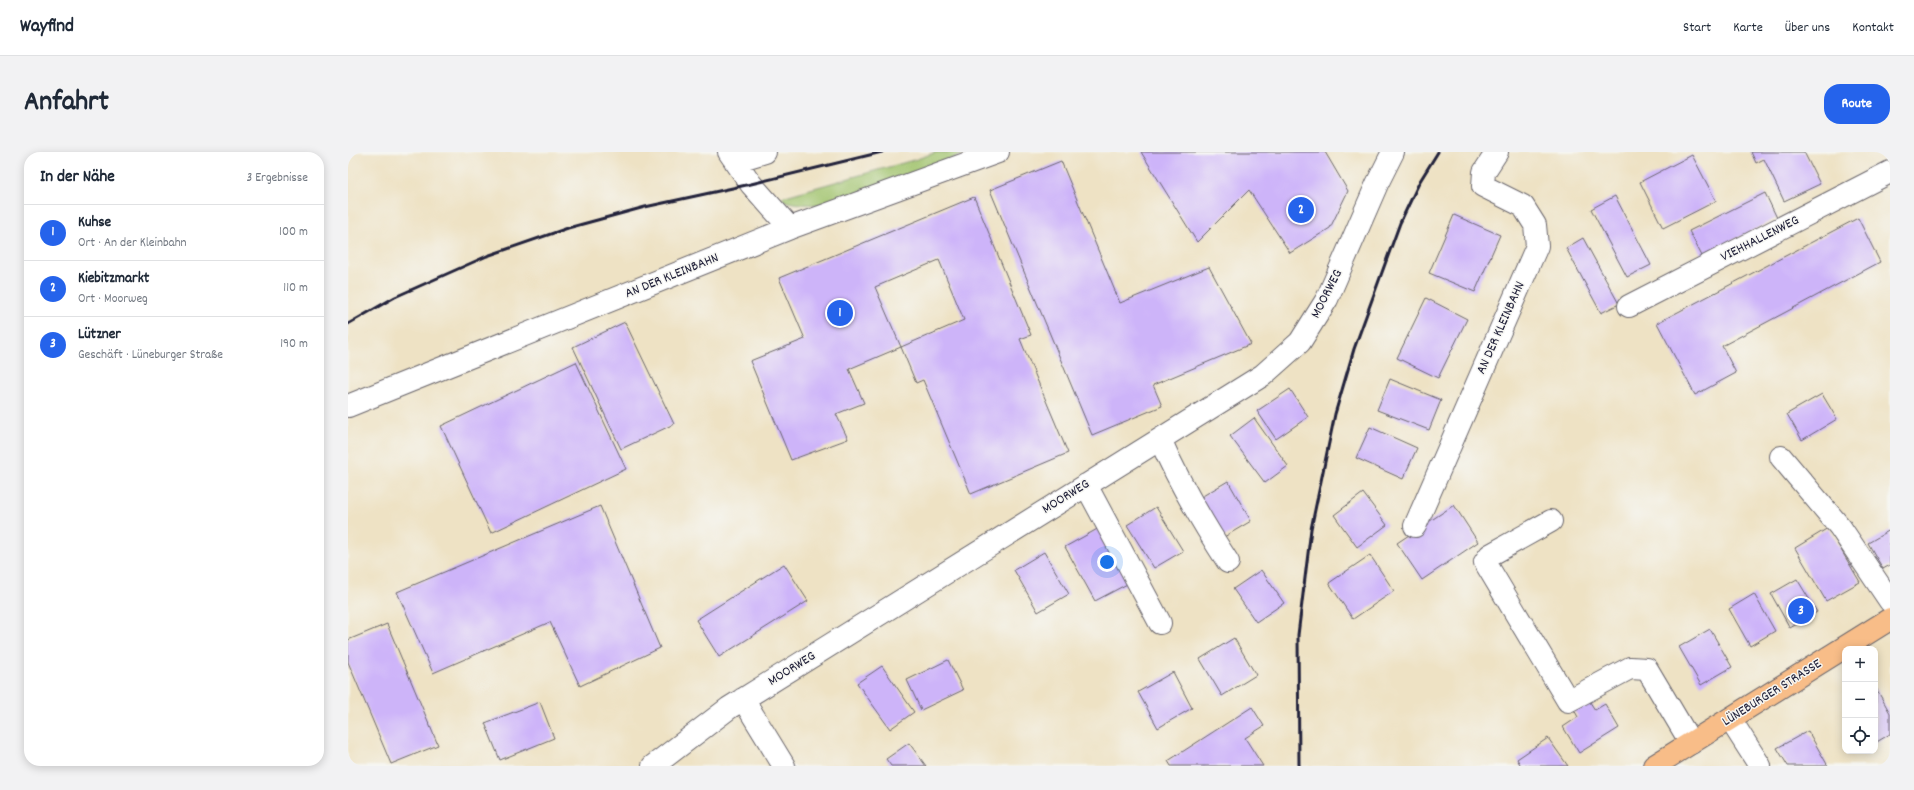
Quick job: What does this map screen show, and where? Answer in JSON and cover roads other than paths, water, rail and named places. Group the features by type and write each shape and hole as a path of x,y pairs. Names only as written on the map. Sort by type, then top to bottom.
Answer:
{"main road":[{"name":"LÜNEBURGER STRASSE","path":"1654,766 1890,619"}],"street":[{"path":"765,152 732,156 751,184 790,228"},
{"name":"AN DER KLEINBAHN","path":"348,406 790,228 998,152"},
{"name":"MOORWEG","path":"653,766 743,699 1263,375 1300,342 1327,299 1377,184 1393,152"},
{"name":"AN DER KLEINBAHN","path":"1415,526 1537,246 1535,225 1523,206 1483,186 1484,172 1497,152"},
{"name":"VIEHHALLENWEG","path":"1629,306 1890,172"},
{"path":"1160,439 1188,498 1228,562"},
{"path":"1781,457 1840,528 1890,601"},
{"path":"1086,485 1160,623"},
{"path":"1551,521 1490,555 1485,562 1568,701 1630,668 1647,669 1691,743"},
{"path":"743,699 784,766"},
{"path":"1730,720 1760,766"}],"railway":[{"path":"348,324 395,297 487,256 568,228 645,207 751,184 882,152"},
{"path":"1299,766 1298,635 1311,529 1335,414 1354,349 1400,223 1420,181 1438,152"}],"place":[{"name":"Kiebitzmarkt","path":"1301,210"},
{"name":"Kuhse","path":"840,313"},
{"name":"Lützner","path":"1801,611"}]}
